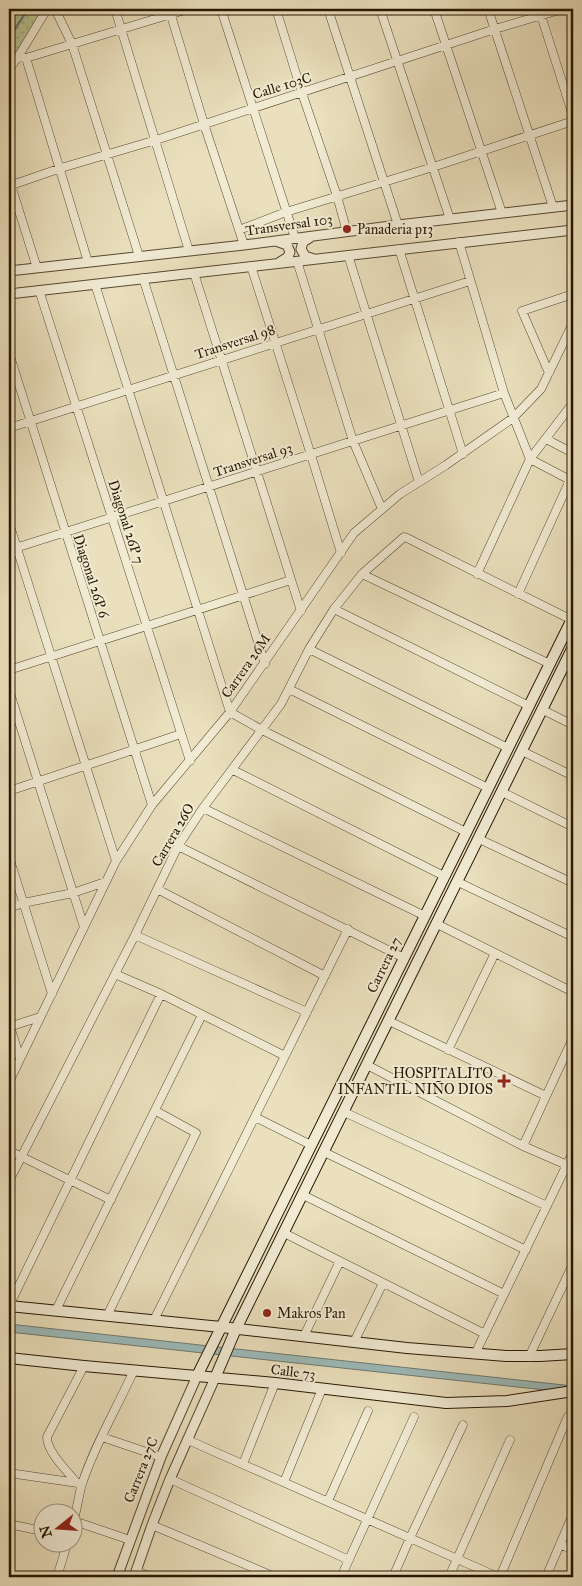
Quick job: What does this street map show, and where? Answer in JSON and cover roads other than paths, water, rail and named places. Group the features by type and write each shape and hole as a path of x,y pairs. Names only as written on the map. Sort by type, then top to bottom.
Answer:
{"main road":[{"name":"Carrera 27","path":"221,1327 572,618"},
{"name":"Carrera 27","path":"236,1329 573,647"},
{"path":"9,1306 475,1354 528,1357 573,1354"},
{"path":"197,1376 221,1327"},
{"path":"215,1378 236,1329"},
{"name":"Calle 73","path":"9,1358 275,1383 446,1403 523,1399 573,1391"}],"street":[{"path":"9,69 22,58 47,9"},
{"path":"55,9 72,44 140,256"},
{"path":"115,9 189,251"},
{"path":"22,58 122,29 170,11 188,9"},
{"path":"221,9 295,238"},
{"path":"276,9 347,232"},
{"path":"328,9 398,225"},
{"path":"380,9 450,219"},
{"path":"434,9 502,213"},
{"path":"488,9 553,207"},
{"name":"Calle 103C","path":"10,184 350,78 540,12 563,9"},
{"path":"170,11 204,124 244,245"},
{"path":"540,12 573,116"},
{"path":"22,58 61,168 88,262"},
{"path":"239,230 286,212 433,167 573,121"},
{"path":"10,184 37,268"},
{"name":"Transversal 103","path":"9,271 573,205"},
{"path":"9,294 573,230"},
{"path":"311,236 303,242 301,249 305,256 314,259"},
{"path":"274,241 284,243 290,252 286,259 278,263"},
{"path":"459,242 504,393 530,458 571,481 518,594"},
{"path":"399,249 463,454"},
{"path":"348,255 419,482"},
{"path":"297,261 353,441 382,508"},
{"path":"251,266 312,454 341,553"},
{"path":"194,272 301,611"},
{"path":"143,278 264,664"},
{"name":"Transversal 98","path":"9,428 470,281"},
{"path":"95,284 230,712 262,730 466,832"},
{"name":"Diagonal 26P 7","path":"40,290 190,761"},
{"path":"549,372 522,311 573,294"},
{"name":"Carrera 26M","path":"9,1082 116,862 152,805 230,712 354,533 400,494 514,420 541,388 573,323"},
{"name":"Diagonal 26P 6","path":"9,353 64,533 152,805"},
{"name":"Transversal 93","path":"13,549 504,393"},
{"path":"572,618 477,574 530,458 573,403"},
{"path":"546,439 573,453"},
{"path":"9,523 13,549 51,656 116,862"},
{"name":"Carrera 26O","path":"9,1181 20,1156 136,935 178,846 203,808 281,704 309,649 334,609 362,574 404,537 477,574"},
{"path":"362,574 550,664"},
{"path":"9,670 291,580"},
{"path":"334,609 529,706"},
{"path":"309,649 508,748"},
{"path":"289,689 488,788"},
{"path":"9,690 84,927"},
{"path":"543,710 573,725"},
{"path":"9,791 181,734"},
{"path":"522,752 573,776"},
{"path":"233,770 444,876"},
{"path":"502,792 573,827"},
{"path":"203,808 425,916"},
{"path":"479,839 573,883"},
{"path":"178,846 404,958"},
{"path":"9,857 52,994"},
{"path":"9,908 73,893 105,882"},
{"path":"458,882 573,937"},
{"path":"157,889 325,976"},
{"path":"437,924 573,992"},
{"path":"154,1320 348,929"},
{"path":"136,935 307,1012"},
{"path":"448,1050 495,953"},
{"path":"115,974 161,994 285,1056"},
{"path":"9,1306 161,994"},
{"path":"56,1310 202,1015"},
{"path":"20,1059 9,1026 40,1017"},
{"path":"388,1022 546,1096"},
{"path":"523,1146 573,1038"},
{"path":"367,1065 523,1146 567,1165"},
{"path":"107,1316 196,1133 156,1111"},
{"path":"344,1112 547,1206"},
{"path":"255,1117 311,1145"},
{"path":"324,1152 526,1250"},
{"path":"475,1354 573,1152"},
{"path":"9,1153 20,1156 111,1200"},
{"path":"303,1195 504,1294"},
{"path":"284,1233 485,1334"},
{"path":"304,1336 340,1261"},
{"path":"528,1357 573,1264"},
{"path":"354,1342 383,1283"},
{"path":"80,1484 51,1450 47,1443 47,1437 84,1366"},
{"path":"76,1504 80,1484 134,1370"},
{"name":"Carrera 27C","path":"117,1577 161,1457 197,1376"},
{"path":"152,1577 135,1574 170,1479 215,1378"},
{"path":"243,1464 275,1383"},
{"path":"284,1482 322,1389"},
{"path":"328,1501 368,1411"},
{"path":"188,1440 499,1577 570,1417"},
{"path":"342,1577 414,1418"},
{"path":"393,1577 463,1425"},
{"path":"102,1437 161,1457"},
{"path":"449,1577 510,1440"},
{"path":"9,1473 80,1484"},
{"path":"170,1479 349,1560"},
{"path":"546,1577 573,1514"},
{"path":"9,1524 32,1529"},
{"path":"152,1525 276,1577"},
{"path":"82,1526 130,1540"},
{"path":"560,1544 573,1550"},
{"path":"56,1577 64,1554"}],"water":[{"path":"9,1324 573,1386 573,1393 9,1332"}],"waterway":[{"path":"9,38 28,9"}],"place":[{"name":"Panaderia p13","path":"347,229"},
{"name":"HOSPITALITO INFANTIL NIÑO DIOS","path":"504,1081"},
{"name":"Makros Pan","path":"267,1313"}]}
